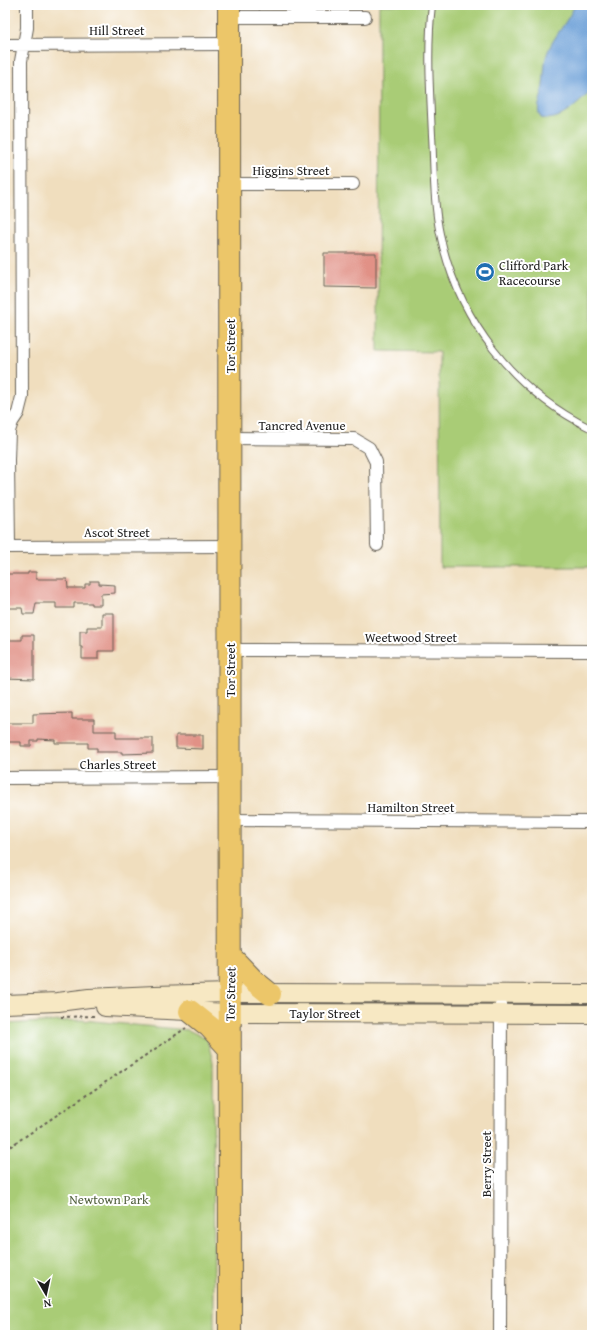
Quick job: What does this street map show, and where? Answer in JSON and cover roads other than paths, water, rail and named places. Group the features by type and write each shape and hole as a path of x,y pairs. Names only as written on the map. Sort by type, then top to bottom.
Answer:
{"highway":[{"name":"Tor Street","path":"229,11 230,1335"},
{"path":"230,957 254,981 270,994"},
{"path":"189,1019 210,1027 230,1049"}],"main road":[{"name":"Taylor Street","path":"58,1002 189,1019 230,1003 270,994 592,994"},
{"name":"Taylor Street","path":"5,1004 58,1002 97,998 501,1013 592,1014"}],"street":[{"path":"7,547 9,431 12,422 18,413 22,397 21,60 27,28 27,5"},
{"path":"229,11 365,17"},
{"name":"Hill Street","path":"5,45 229,44"},
{"name":"Higgins Street","path":"230,184 353,184"},
{"name":"Tancred Avenue","path":"230,438 354,439 369,448 376,462 377,545"},
{"name":"Ascot Street","path":"7,547 230,546"},
{"name":"Weetwood Street","path":"230,650 592,651"},
{"name":"Charles Street","path":"5,778 230,777"},
{"name":"Hamilton Street","path":"230,820 592,822"},
{"name":"Berry Street","path":"500,1335 501,994"}],"lane":[{"path":"432,5 429,41 429,81 436,208 439,232 458,293 469,314 486,340 510,369 542,397 570,417 592,429"}],"water":[{"path":"575,5 592,5 592,91 563,115 549,119 541,118 538,108 543,86 546,56"}],"place":[{"name":"Clifford Park Racecourse","path":"485,272"}],"park label":[{"name":"Newtown Park","path":"109,1199"}]}
